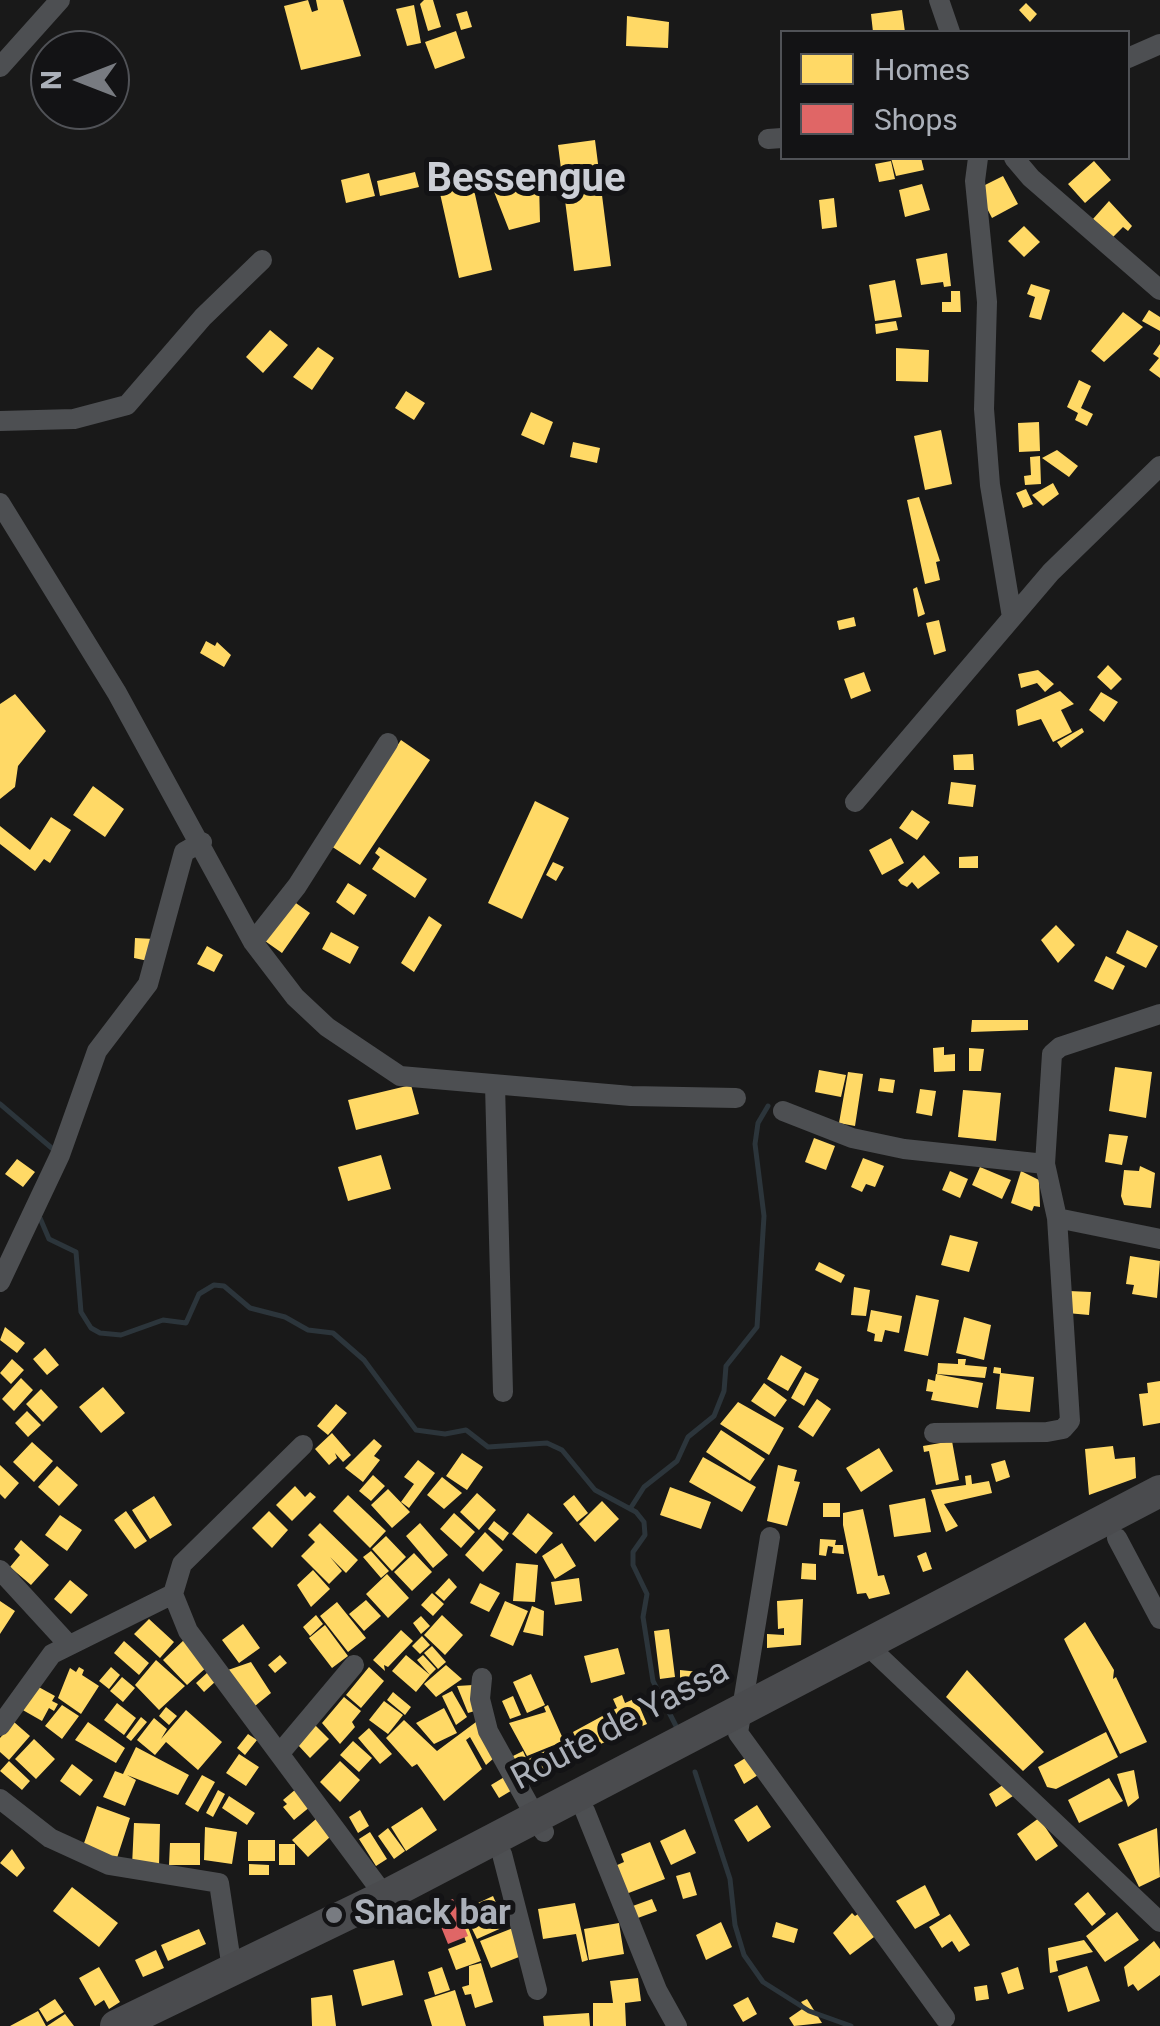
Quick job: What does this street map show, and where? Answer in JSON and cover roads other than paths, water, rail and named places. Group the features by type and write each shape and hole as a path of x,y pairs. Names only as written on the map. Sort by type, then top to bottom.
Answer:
{"main road":[{"name":"Route de Yassa","path":"155,2026 874,1651 1160,1490"},
{"name":"Route de Yassa","path":"874,1651 1160,1516"},
{"name":"Route de Yassa","path":"116,2026 232,1970 502,1854 539,1824 585,1811 741,1720"}],"street":[{"path":"0,68 60,0"},
{"path":"939,0 949,30"},
{"path":"1130,57 1160,44"},
{"path":"978,160 975,181 988,302 984,409 990,485 1012,617"},
{"path":"1016,160 1031,178 1160,290"},
{"path":"0,421 74,418 127,405 203,317 262,260"},
{"path":"856,802 1050,572 1160,466"},
{"path":"0,503 202,842 253,942 295,998 326,1027 400,1076 736,1098"},
{"path":"253,942 297,886 388,743"},
{"path":"0,1282 60,1155 98,1051 148,984 184,852 202,842"},
{"path":"934,1433 1047,1432 1063,1429 1070,1421 1057,1218 1045,1164 1052,1054 1060,1047 1160,1014"},
{"path":"496,1085 503,1392"},
{"path":"783,1111 852,1138 904,1149 1045,1164"},
{"path":"1057,1218 1160,1239"},
{"path":"303,1444 182,1564 173,1594 188,1631 390,1902"},
{"path":"770,1536 741,1720 945,2018"},
{"path":"1117,1538 1160,1619"},
{"path":"0,1570 68,1644"},
{"path":"0,1726 52,1654 173,1594"},
{"path":"874,1651 1160,1922"},
{"path":"280,1754 354,1665"},
{"path":"482,1678 480,1699 488,1731 539,1824"},
{"path":"0,1799 50,1838 109,1864 219,1883 232,1970"},
{"path":"585,1811 657,1990 677,2026"},
{"path":"502,1854 537,1990"}],"waterway":[{"path":"0,1104 54,1150"},
{"path":"630,1509 644,1487 677,1461 688,1437 714,1416 724,1391 726,1366 757,1327 764,1216 755,1144 758,1123 768,1106"},
{"path":"40,1218 49,1239 76,1252 81,1312 91,1328 100,1333 121,1335 163,1320 186,1323 199,1294 214,1285 224,1286 250,1308 285,1317 308,1330 333,1333 364,1360 416,1430 445,1434 466,1430 488,1447 547,1443 562,1450 595,1490 636,1512 644,1522 645,1535 633,1552 633,1565 647,1594 643,1617 653,1681 676,1726"},
{"path":"695,1772 730,1879 735,1925 744,1955 763,1982 809,2011 851,2026"}],"place":[{"name":"Snack bar","path":"334,1915"}],"district":[{"name":"Bessengue","path":"526,181"}]}
